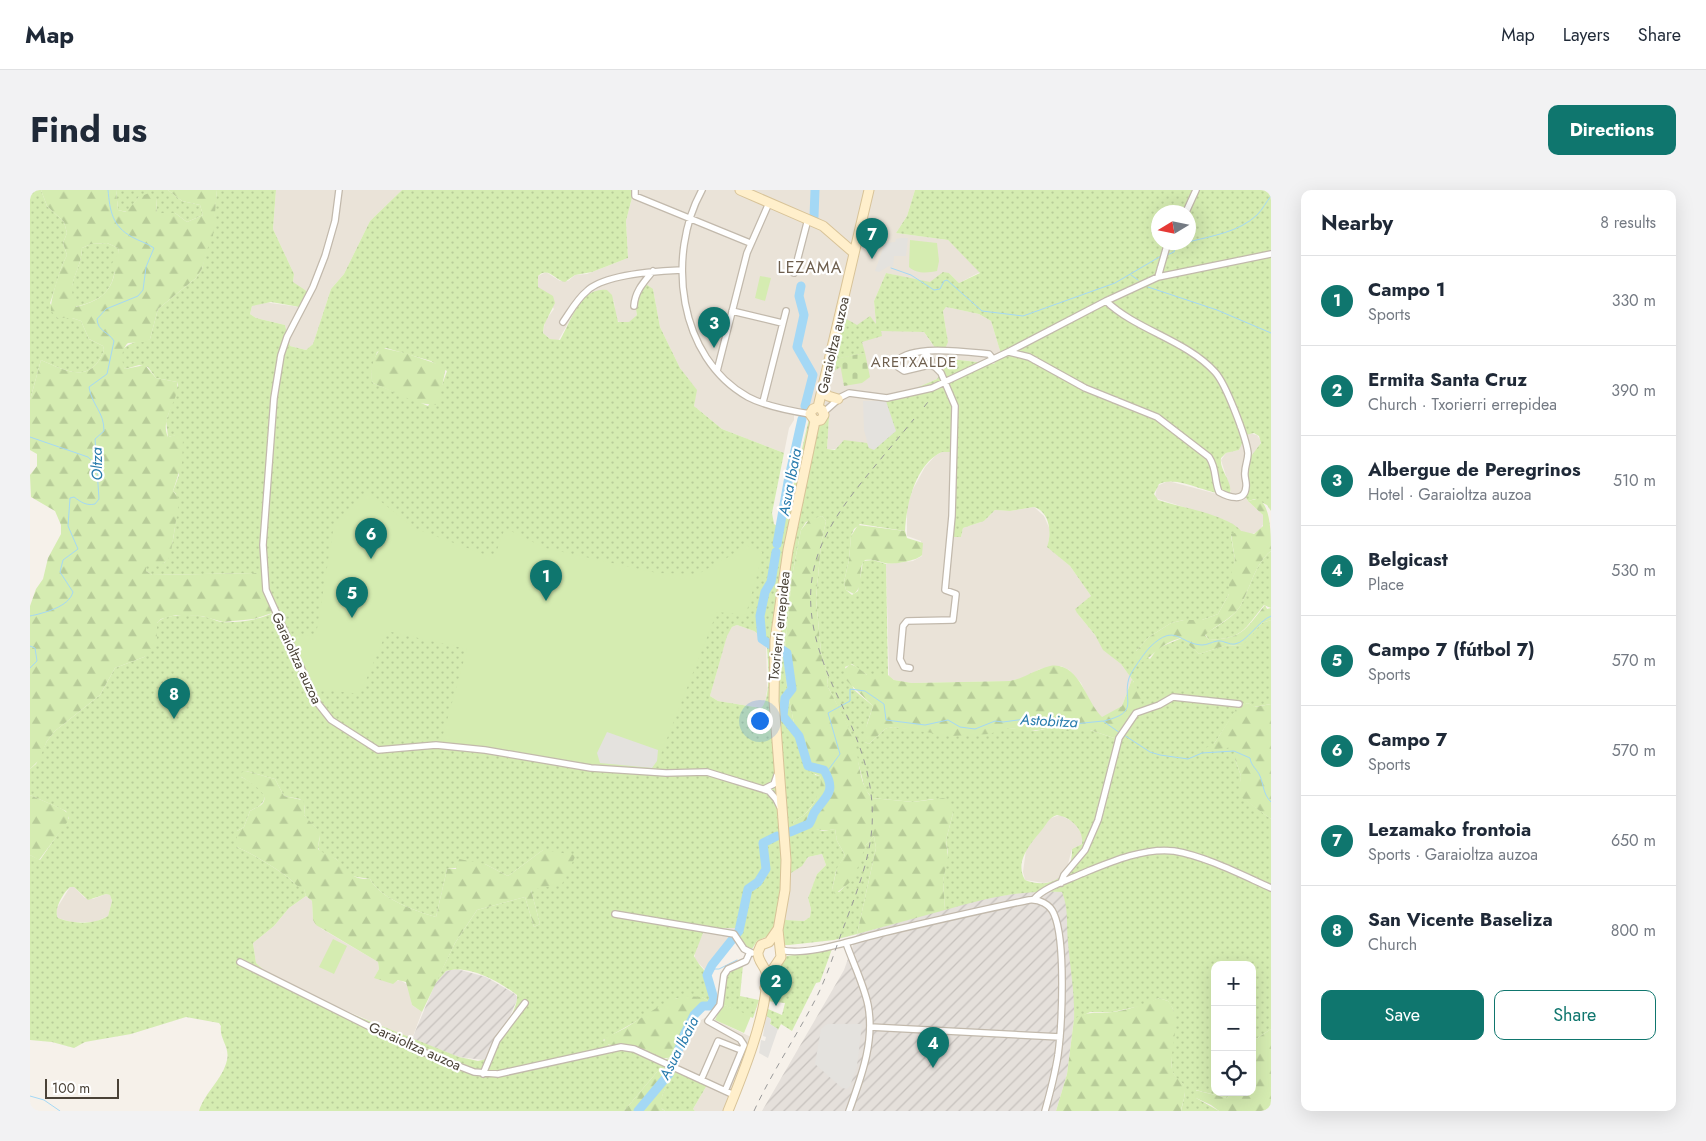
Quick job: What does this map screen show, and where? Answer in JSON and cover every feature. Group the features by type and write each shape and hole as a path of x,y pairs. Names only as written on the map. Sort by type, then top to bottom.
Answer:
{"street":[{"name":"Garaioltza auzoa","path":"339,190 335,221 324,256 312,287 287,337 281,355 274,398 263,546 266,590 316,702 330,720 378,750 436,745 485,750 591,768 707,772 771,790"},
{"path":"635,190 635,196 750,243"},
{"path":"702,190 689,218 682,254 686,307 691,324 717,372 736,389 748,398 813,417 813,409 821,410 849,394 876,398 896,397 923,391 1009,352 1106,301 1158,277 1271,254"},
{"path":"740,190 823,226 854,253"},
{"name":"Garaioltza auzoa","path":"821,410 822,389 869,190"},
{"path":"1189,205 1196,190"},
{"path":"717,372 750,243 769,202"},
{"path":"794,273 808,219"},
{"path":"1158,277 1165,250"},
{"path":"563,322 592,287 621,277 653,271 682,270"},
{"path":"634,306 634,297 653,271"},
{"path":"1009,352 1029,357 1085,388 1156,417 1209,457 1214,464 1216,486 1219,492 1234,498 1241,497 1245,492 1246,485 1244,474 1248,456 1247,447 1240,424 1215,372 1176,343 1133,322 1106,301"},
{"path":"732,311 782,323"},
{"path":"763,402 786,311"},
{"path":"929,365 904,371 898,367 897,361 901,356 953,350 989,354 993,359"},
{"path":"925,352 929,355 929,365"},
{"path":"711,363 720,360"},
{"path":"910,668 904,666 900,659 903,626 907,621 953,620 956,599 956,594 945,590 955,462 955,406 941,374 929,365"},
{"path":"822,389 828,396 838,399"},
{"name":"Txorierri errepidea","path":"780,951 780,922 786,877 773,688 776,629 788,550 813,417"},
{"path":"1061,883 1064,875 1085,850 1098,820 1119,738 1136,713 1159,705 1173,697 1239,704"},
{"path":"771,790 776,781 778,765"},
{"path":"771,790 780,790"},
{"path":"771,790 783,819"},
{"path":"769,942 780,951 794,951 846,943 886,932 1034,899 1061,883 1109,863 1143,854 1173,851 1195,857 1271,888"},
{"path":"1034,899 1049,906 1054,914 1057,926 1062,999 1060,1037 1045,1111"},
{"path":"615,914 736,937 741,946 768,966 775,965"},
{"name":"Txorierri errepidea","path":"756,957 762,945 769,942 780,922"},
{"path":"846,943 867,1003 870,1027 864,1068 849,1111"},
{"path":"765,988 780,951"},
{"path":"728,1111 751,1050 765,988 766,970 756,957"},
{"path":"725,1091 744,1045 740,1039 708,1021 720,1005 724,975 728,969 756,957"},
{"name":"Garaioltza auzoa","path":"240,962 430,1055 483,1074 498,1074 621,1047 634,1049 734,1095"},
{"path":"483,1074 496,1040 525,1003"},
{"path":"870,1027 1060,1037"},
{"path":"701,1080 718,1041 741,1050"}],"shaded area":[{"path":"276,190 402,190 370,221 344,274 331,289 313,344 306,350 290,346 285,325 256,318 250,314 252,306 263,302 300,307 307,291 298,287 293,282 294,274 273,229"},
{"path":"634,190 915,190 907,216 896,233 948,240 980,272 959,283 949,273 930,283 886,273 874,301 876,324 902,331 924,332 932,344 948,342 943,311 946,307 979,314 991,321 1001,354 994,364 951,359 937,379 886,401 874,450 827,449 829,417 794,411 794,420 789,428 784,453 722,429 694,406 696,390 680,368 660,327 653,289 634,299 637,315 629,323 621,323 616,320 614,301 577,307 558,341 550,339 543,333 545,321 554,309 538,287 538,276 546,272 560,281 568,281 575,275 587,274 628,258 626,221"},
{"path":"908,238 906,256 894,256 893,267 889,266 879,272 875,271 885,243 895,242 896,239"},
{"path":"863,401 886,401 896,431 874,450 869,448 864,430"},
{"path":"1248,433 1257,435 1261,441 1247,500 1263,515 1264,523 1259,531 1252,534 1242,532 1225,520 1155,498 1157,486 1168,481 1221,495 1231,492 1221,460 1226,453 1239,450 1242,440"},
{"path":"942,452 955,452 956,503 953,537 961,537 963,528 984,521 995,510 1010,511 1034,507 1044,516 1050,530 1048,547 1070,566 1091,596 1077,613 1095,635 1104,650 1121,664 1132,679 1122,706 1112,713 1102,718 1093,709 1081,683 1069,670 1061,666 1040,669 1023,678 1009,681 912,683 894,680 889,676 886,564 913,561 922,556 921,541 907,536 907,507 913,489 925,467 935,456"},
{"path":"737,625 754,631 766,640 767,690 765,704 761,708 718,701 710,696 727,635 732,627"},
{"path":"607,732 658,750 657,761 652,768 600,763 597,753"},
{"path":"1060,815 1075,823 1083,837 1082,844 1072,849 1065,875 1058,880 1044,883 1025,880 1023,872 1026,850 1048,819"},
{"path":"822,854 826,865 817,874 808,898 811,909 810,917 804,921 786,920 784,918 791,873 803,864 808,857"},
{"path":"70,887 74,887 85,898 93,899 106,894 110,895 112,901 108,916 95,922 71,922 58,918 57,908"},
{"path":"1033,891 1062,892 1068,907 1068,938 1075,991 1074,1019 1067,1074 1056,1111 762,1111 844,970 857,934 980,899"},
{"path":"306,896 312,901 313,920 322,929 378,962 379,969 375,977 394,982 400,980 408,985 412,1005 422,1012 412,1039 275,980 256,963 253,943 274,926 289,908"},
{"path":"716,928 741,928 739,934 706,971 695,959 695,950 703,933"},
{"path":"457,969 486,977 515,994 518,998 504,1029 487,1059 484,1060 459,1057 412,1039 435,984 446,971"},
{"path":"766,1016 771,1019 770,1024 778,1029 768,1058 759,1053 761,1040 765,1041 766,1037 763,1036"},
{"path":"705,1018 715,1020 751,1037 725,1111 695,1111 693,1109 707,1085 673,1068 695,1023"},
{"path":"827,1024 862,1024 857,1066 850,1086 847,1089 842,1088 815,1064 821,1029"}],"green space":[{"path":"30,190 41,190 47,206 64,222 67,233 63,243 67,255 50,303 58,318 72,318 81,321 89,339 103,346 104,350 99,361 92,368 85,371 68,371 41,360 30,400"},
{"path":"41,190 116,190 118,210 126,212 139,197 149,193 156,198 157,213 175,213 187,222 203,215 200,205 182,201 168,190 217,190 213,236 210,240 202,269 196,278 158,309 150,339 145,342 128,343 123,352 122,359 125,369 145,365 156,378 177,382 176,396 168,416 166,430 168,437 179,434 183,439 182,463 173,491 179,502 170,556 162,564 146,564 146,571 152,575 256,573 261,578 266,598 275,612 254,619 223,622 202,616 176,615 161,619 157,623 157,641 153,649 144,657 115,668 100,695 55,731 47,741 39,760 30,769 30,606 36,589 43,579 48,558 61,534 61,525 55,511 31,497 30,475 37,466 37,454 30,450 30,400 41,360 68,371 85,371 92,368 99,361 104,350 103,346 89,339 81,321 72,318 58,318 51,311 56,283 67,255 63,243 67,233 64,222 47,206","holes":["107,243 118,248 119,252 111,265 115,270 113,278 107,291 102,296 76,307 72,290 82,248 91,244"]},
{"path":"116,190 168,190 182,201 200,205 203,215 187,222 175,213 157,213 156,198 139,197 127,212 118,210"},
{"path":"217,190 276,190 273,229 294,274 293,282 308,292 300,307 271,302 252,306 250,314 256,318 285,325 290,346 306,350 313,344 331,289 344,274 370,221 402,190 634,190 626,221 628,258 592,272 575,275 565,282 545,272 538,276 538,287 553,296 555,303 544,325 543,333 550,339 560,340 583,299 598,290 607,290 612,295 618,322 629,322 637,315 634,299 641,281 653,289 660,327 680,368 697,390 694,406 722,429 784,453 772,513 774,524 777,526 783,523 788,510 810,414 829,417 827,449 835,450 844,440 867,443 869,448 886,401 937,379 951,359 994,364 1001,354 991,321 979,314 946,307 943,311 948,342 944,351 936,349 924,332 881,331 882,336 862,342 865,353 840,358 841,367 834,371 843,317 857,325 870,316 876,324 874,301 886,273 930,282 943,272 949,273 959,283 980,273 948,240 896,233 907,216 915,190 1271,190 1271,511 1267,505 1255,499 1248,501 1245,496 1249,459 1261,443 1259,436 1254,433 1246,435 1239,450 1226,453 1221,458 1222,467 1230,485 1230,494 1213,492 1184,483 1167,482 1159,484 1154,494 1158,500 1216,516 1236,526 1242,532 1231,536 1235,560 1229,594 1218,614 1202,620 1184,620 1171,623 1149,637 1136,651 1150,659 1158,648 1182,638 1199,654 1224,646 1242,645 1262,623 1271,620 1271,704 1254,707 1248,703 1238,707 1214,744 1236,747 1235,759 1241,776 1239,795 1271,819 1271,1029 1256,1039 1256,961 1211,961 1211,1094 1196,1090 1196,1098 1219,1111 1181,1111 1185,1094 1183,1084 1172,1071 1171,1054 1175,1023 1173,1009 1168,1001 1159,998 1145,1005 1112,1012 1090,1012 1074,1020 1066,910 1062,892 1031,892 1003,896 945,910 943,881 948,853 946,840 953,813 933,799 913,802 872,798 865,789 850,731 827,685 828,677 821,652 816,599 821,544 826,521 822,516 806,522 801,530 792,576 784,660 788,695 798,742 812,765 815,775 820,776 821,786 818,796 812,805 804,815 793,823 823,831 835,829 837,841 845,855 836,871 832,890 839,892 846,885 866,845 874,836 876,848 857,934 834,940 784,945 774,933 757,941 752,949 742,941 740,928 716,928 703,933 694,956 712,982 714,995 712,1003 702,997 677,998 603,1040 610,1046 662,1060 675,1057 672,1068 657,1072 624,1111 199,1111 205,1098 222,1073 227,1060 228,1055 219,1023 186,1017 131,1034 85,1042 74,1048 52,1042 30,1040 30,855 40,860 69,818 66,811 30,795 30,769 36,764 47,741 55,731 100,695 115,668 144,657 157,636 157,623 161,620 172,616 194,615 221,622 235,622 256,619 275,612 256,573 152,575 146,571 146,563 154,565 164,563 173,541 176,519 176,494 173,491 179,475 177,435 168,437 166,421 178,385 177,382 156,378 148,367 139,365 125,369 121,355 126,346 150,339 158,309 196,278 202,269 214,217","holes":["386,348 431,361 447,371 442,385 428,406 373,383 372,372 377,352","942,452 954,452 956,503 953,537 961,537 963,528 984,521 995,510 1010,511 1034,507 1043,513 1049,530 1047,547 1070,566 1091,596 1075,609 1077,613 1095,635 1103,650 1121,664 1134,682 1132,715 1127,720 1120,740 1090,730 1051,728 1035,731 1009,728 937,732 893,727 885,729 869,744 865,742 867,724 873,706 854,690 845,667 852,664 867,675 888,675 886,564 873,560 863,561 858,591 852,595 846,590 844,582 849,560 851,536 854,529 860,524 905,531 910,497 914,486 925,465","737,625 754,631 766,640 768,686 767,696 761,708 718,701 710,696 727,636 732,627","246,771 275,779 284,796 300,799 305,805 304,815 318,832 320,852 336,859 351,876 370,879 382,893 390,898 409,908 436,917 447,869 485,864 508,876 543,850 531,890 540,924 534,927 525,897 477,910 455,943 435,984 446,971 464,970 493,980 517,995 517,1002 510,1018 487,1059 478,1061 459,1057 332,1006 275,980 256,963 253,943 274,926 289,908 306,896 304,888 296,885 285,875 237,847 237,831 244,827 250,811 259,806 264,800 262,791 241,777","1057,815 1067,818 1076,825 1081,834 1082,844 1072,849 1069,867 1058,878 1051,882 1043,883 1025,880 1021,866 1025,853 1048,821","822,854 826,865 817,874 808,898 811,909 810,917 804,921 786,920 784,918 791,873 802,866 808,857","70,887 74,887 88,900 106,894 110,895 112,901 108,916 96,921 83,923 58,918 59,902"]},
{"path":"910,240 937,243 939,261 937,271 919,272 909,267"},
{"path":"107,243 118,248 119,252 112,282 103,295 75,307 72,290 82,248 91,244"},
{"path":"760,276 771,278 765,301 755,298"},
{"path":"382,348 405,353 446,367 439,401 436,405 418,403 373,383 371,375 373,364"},
{"path":"865,353 870,377 862,383 844,386 839,358"},
{"path":"369,492 414,528 494,558 505,528 545,548 657,573 698,574 732,555 743,544 762,552 746,615 717,612 655,769 612,767 441,742 467,649 387,631 360,694 311,688 288,636 316,635 334,525"},
{"path":"1257,499 1262,502 1268,513 1271,551 1265,556 1256,570 1239,608 1232,616 1205,635 1209,640 1229,637 1242,632 1265,605 1267,609 1271,608 1271,620 1262,623 1243,645 1224,646 1199,654 1181,638 1167,643 1143,662 1136,665 1136,651 1149,637 1171,623 1184,620 1202,620 1218,614 1229,594 1229,582 1235,560 1231,534 1242,531 1254,534 1263,526 1263,515 1248,501"},
{"path":"822,516 826,521 821,544 816,599 821,652 828,677 827,685 851,735 867,792 872,798 913,802 943,798 949,800 953,813 946,840 948,857 943,881 945,910 857,934 876,848 874,836 866,845 853,880 835,894 832,890 837,868 845,855 837,841 835,829 796,829 792,825 794,821 804,815 811,807 817,797 821,780 820,776 808,771 812,764 798,742 788,695 784,660 792,576 801,530 809,520"},
{"path":"858,525 905,531 907,538 923,543 922,555 910,561 893,563 865,560 861,568 860,586 854,594 846,590 844,582 849,560 851,536"},
{"path":"1271,551 1271,608 1264,605 1246,627 1236,635 1209,640 1205,634 1236,612 1260,563"},
{"path":"850,664 867,675 888,675 894,680 912,683 1009,681 1045,667 1060,666 1075,676 1102,717 1122,706 1132,679 1141,695 1140,709 1129,717 1120,740 1090,730 1068,731 1051,728 1030,731 1009,728 989,734 952,736 893,727 885,729 869,744 865,742 865,731 873,706 846,680 845,669"},
{"path":"1248,703 1255,707 1271,704 1271,819 1238,795 1241,776 1235,759 1235,747 1199,751 1214,744 1238,706"},
{"path":"246,771 275,779 284,796 302,800 305,804 304,815 320,832 318,849 320,851 336,859 353,876 370,879 382,893 390,898 409,908 436,917 447,869 456,869 459,859 485,864 508,876 543,850 576,855 562,884 531,890 540,924 534,927 525,897 477,910 455,943 422,1012 412,1005 406,982 398,980 393,984 374,978 379,969 378,962 316,925 313,920 312,901 306,896 304,889 285,875 237,847 237,831 244,827 250,811 261,805 264,801 262,792 240,776 240,773"},
{"path":"30,795 69,814 68,821 39,860 30,855"},
{"path":"333,939 347,946 334,974 319,967"},
{"path":"832,949 820,982 816,983 792,1031 781,1024 778,1030 770,1024 771,1019 766,1016 768,1009 782,1015 785,1003 767,1001 774,970 787,956"},
{"path":"743,965 740,996 759,1000 753,1018 722,1004 724,985 728,975"},
{"path":"684,996 702,997 712,1003 689,1023 675,1057 651,1060 631,1051 604,1043 605,1037 626,1028 673,999"},
{"path":"1159,998 1168,1001 1173,1008 1175,1016 1176,1025 1172,1069 1184,1087 1185,1094 1181,1111 1056,1111 1067,1074 1074,1019 1089,1013 1125,1010"},
{"path":"722,1004 751,1016 744,1033 715,1020"},
{"path":"1271,1029 1271,1111 1219,1111 1196,1098 1195,1090 1211,1094 1211,1096 1227,1098 1228,1096 1256,1096 1256,1039"},
{"path":"673,1068 707,1085 693,1109 695,1111 665,1111 660,1107 661,1099"},
{"path":"673,1068 661,1099 662,1109 665,1111 624,1111 657,1072"}],"waterway":[{"name":"Oltza","path":"30,616 49,611 67,602 73,592 60,572 63,560 78,549 68,526 70,498 74,497 86,504 95,504 99,499 95,439 104,431 102,418 89,387 107,374 114,341 99,327 97,319 106,309 138,296 143,290 146,267 154,248 125,233 116,223 111,211 108,190"},
{"name":"Asua Ibaia","path":"814,217 815,190"},
{"path":"1196,240 1225,233 1242,226 1257,215 1271,196"},
{"path":"1167,255 1174,250"},
{"path":"891,268 911,275 934,290 940,289 944,281 947,280 982,311 1023,316 1115,283 1161,256"},
{"path":"1131,275 1138,280"},
{"name":"Asua Ibaia","path":"801,286 799,296 804,315 797,347 813,375 805,406"},
{"path":"1148,287 1217,310 1271,333"},
{"name":"Asua Ibaia","path":"777,544 802,419"},
{"path":"30,437 88,457 97,466"},
{"name":"Asua Ibaia","path":"771,645 762,639 760,616 765,592 771,582 776,552"},
{"path":"1104,721 1115,718 1126,710 1128,705 1127,686 1130,675 1150,647 1159,640 1172,635 1194,644 1206,645 1217,641 1235,644 1244,639 1271,616"},
{"name":"Oltza","path":"30,646 35,648 37,661 30,668"},
{"name":"Asua Ibaia","path":"781,649 787,653 792,689 785,698 783,716 799,736 808,766 824,770 830,784 828,794 814,813 809,824 790,832"},
{"name":"Astobitza","path":"826,773 840,754 828,713 850,701 850,689 865,691 884,704 886,720 925,725 948,720 960,727 975,729 995,721 1003,722 1033,718 1074,724 1103,721 1120,733"},
{"name":"Astobitza","path":"1124,735 1150,752 1160,755 1188,759 1202,753 1234,751 1250,758 1260,776 1266,796 1271,802"},
{"name":"Asua Ibaia","path":"638,1111 669,1074 694,1015 703,1006 710,1006 714,999 707,975 712,965 739,931 748,889 758,882 766,869 763,843 777,836"},
{"path":"710,969 719,969 737,960"},
{"path":"30,1096 44,1100 60,1111"}],"railway":[{"path":"924,407 928,402"},
{"path":"754,1111 825,979 860,883 868,855 872,827 871,793 864,761 820,652 811,612 812,578 821,546 837,516 858,486 914,419"}],"place":[{"name":"Lezamako frontoia","path":"872,259"},
{"name":"Albergue de Peregrinos","path":"714,348"},
{"name":"Campo 7","path":"371,559"},
{"name":"Campo 1","path":"546,601"},
{"name":"Campo 7 (fútbol 7)","path":"352,618"},
{"name":"San Vicente Baseliza","path":"174,719"},
{"name":"Ermita Santa Cruz","path":"776,1006"},
{"name":"Belgicast","path":"933,1068"}],"district":[{"name":"LEZAMA","path":"810,267"},
{"name":"ARETXALDE","path":"914,362"}]}
